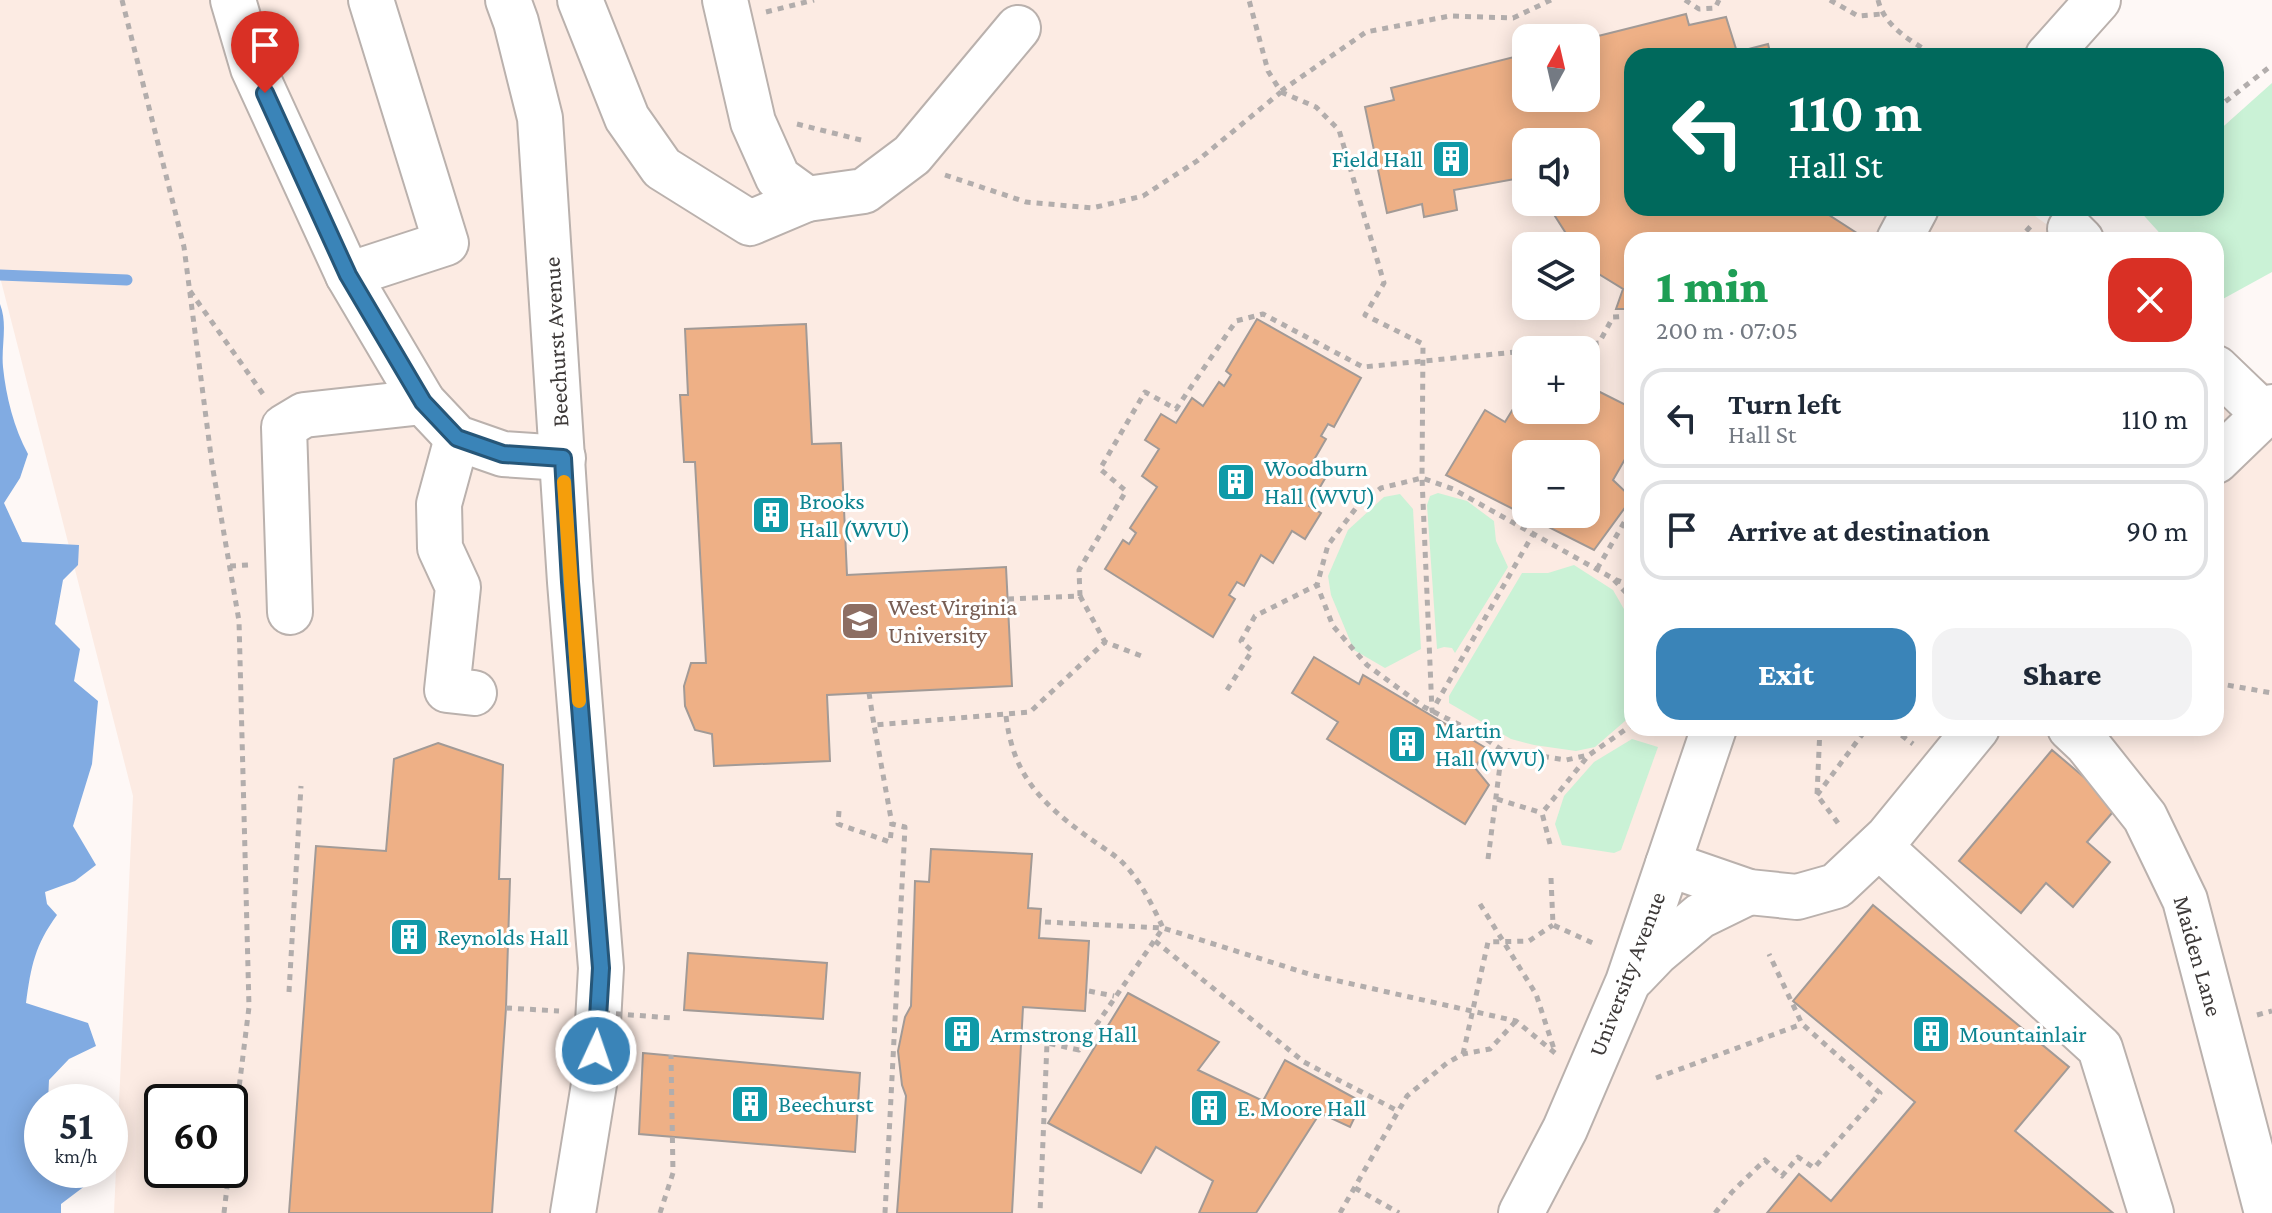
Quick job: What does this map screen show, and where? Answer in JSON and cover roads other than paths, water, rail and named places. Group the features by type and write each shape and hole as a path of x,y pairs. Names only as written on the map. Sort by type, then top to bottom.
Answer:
{"street":[{"path":"233,0 253,68 348,275 423,402 457,438 503,454 563,458"},
{"path":"348,275 446,243 371,0"},
{"name":"Beechurst Avenue","path":"508,0 540,118 570,582 601,968 595,1078 573,1213"},
{"path":"580,0 627,118 662,168 750,223 807,199 864,191 912,155 1018,28"},
{"path":"725,0 753,122 778,178 807,199"},
{"path":"2055,48 2098,0"},
{"path":"2224,375 2268,411 2224,453"},
{"path":"290,612 284,427 304,415 423,402"},
{"path":"457,438 439,504 440,548 458,587 447,690 474,693"},
{"name":"University Avenue","path":"1521,1213 1565,1129 1628,982 1711,736"},
{"path":"1668,864 1749,892 1797,897 1836,886 1862,838 1969,736"},
{"name":"Maiden Lane","path":"2078,736 2145,817 2185,900 2267,1213"},
{"path":"1862,838 2100,1048 2151,1213"},
{"path":"1628,982 1656,953 1700,916 1749,892"}],"water":[{"path":"0,304 4,320 6,390 28,454 20,478 4,503 22,542 79,545 78,565 63,580 55,624 80,649 74,681 98,701 92,764 73,826 96,865 75,881 45,892 47,904 57,915 35,956 26,1003 88,1023 96,1046 69,1059 49,1084 24,1084 24,1188 82,1188 61,1204 61,1213 0,1213"}],"waterway":[{"path":"0,275 127,280"}],"place":[{"name":"Field Hall","path":"1451,159"},
{"name":"Woodburn Hall (WVU)","path":"1236,482"},
{"name":"Brooks Hall (WVU)","path":"771,515"},
{"name":"West Virginia University","path":"860,621"},
{"name":"Martin Hall (WVU)","path":"1407,744"},
{"name":"Reynolds Hall","path":"409,937"},
{"name":"Armstrong Hall","path":"962,1034"},
{"name":"Mountainlair","path":"1931,1034"},
{"name":"Beechurst","path":"750,1104"},
{"name":"E. Moore Hall","path":"1209,1108"}]}
